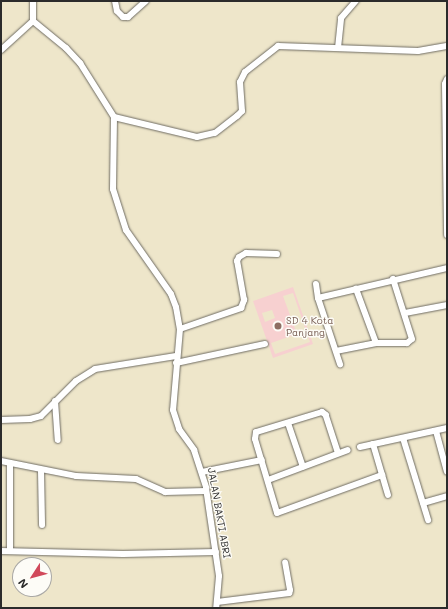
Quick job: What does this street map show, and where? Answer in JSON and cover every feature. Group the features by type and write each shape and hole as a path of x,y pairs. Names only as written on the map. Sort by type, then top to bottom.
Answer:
{"street":[{"path":"1,50 33,21 34,1"},
{"path":"115,1 117,11 124,17 128,17 146,1"},
{"path":"338,48 341,18 356,1"},
{"path":"33,21 66,48 80,63 114,117 197,137 215,133 242,111 240,82 245,72 278,46 418,51 447,46"},
{"path":"447,79 445,84 447,235"},
{"name":"JALAN BAKTI ABRI","path":"114,117 113,189 117,202 132,242 171,294 180,328 172,399 174,418 194,450 202,472 220,576 217,605"},
{"path":"180,328 241,308 244,300 237,261 239,257 246,253 277,254"},
{"path":"318,298 356,290 393,279 447,268"},
{"path":"336,351 376,343 410,342 412,336 393,279"},
{"path":"316,284 318,298 340,364"},
{"path":"356,290 376,343"},
{"path":"405,313 447,305"},
{"path":"1,420 30,419 41,416 76,381 95,369 176,359 266,344"},
{"path":"55,401 58,440"},
{"path":"338,453 324,413 256,432 255,439 277,513 382,475"},
{"path":"288,423 303,467"},
{"path":"360,448 372,444 447,428"},
{"path":"436,431 447,472"},
{"path":"403,438 428,520"},
{"path":"372,444 388,495"},
{"path":"268,480 348,450"},
{"path":"202,472 262,460"},
{"path":"1,461 41,471 76,476 136,479 165,492 206,491"},
{"path":"10,464 10,550"},
{"path":"41,471 42,525"},
{"path":"423,503 447,496"},
{"path":"1,551 10,550 123,554 216,552"},
{"path":"217,605 289,593 290,590 285,562"}],"shaded area":[{"name":"SD 4 Kota Panjang","path":"293,287 313,344 273,358 253,301","holes":["293,293 310,342 275,354 271,343 297,334 283,296","272,310 275,318 265,322 262,313"]}],"place":[{"name":"SD 4 Kota Panjang","path":"278,326"}]}
